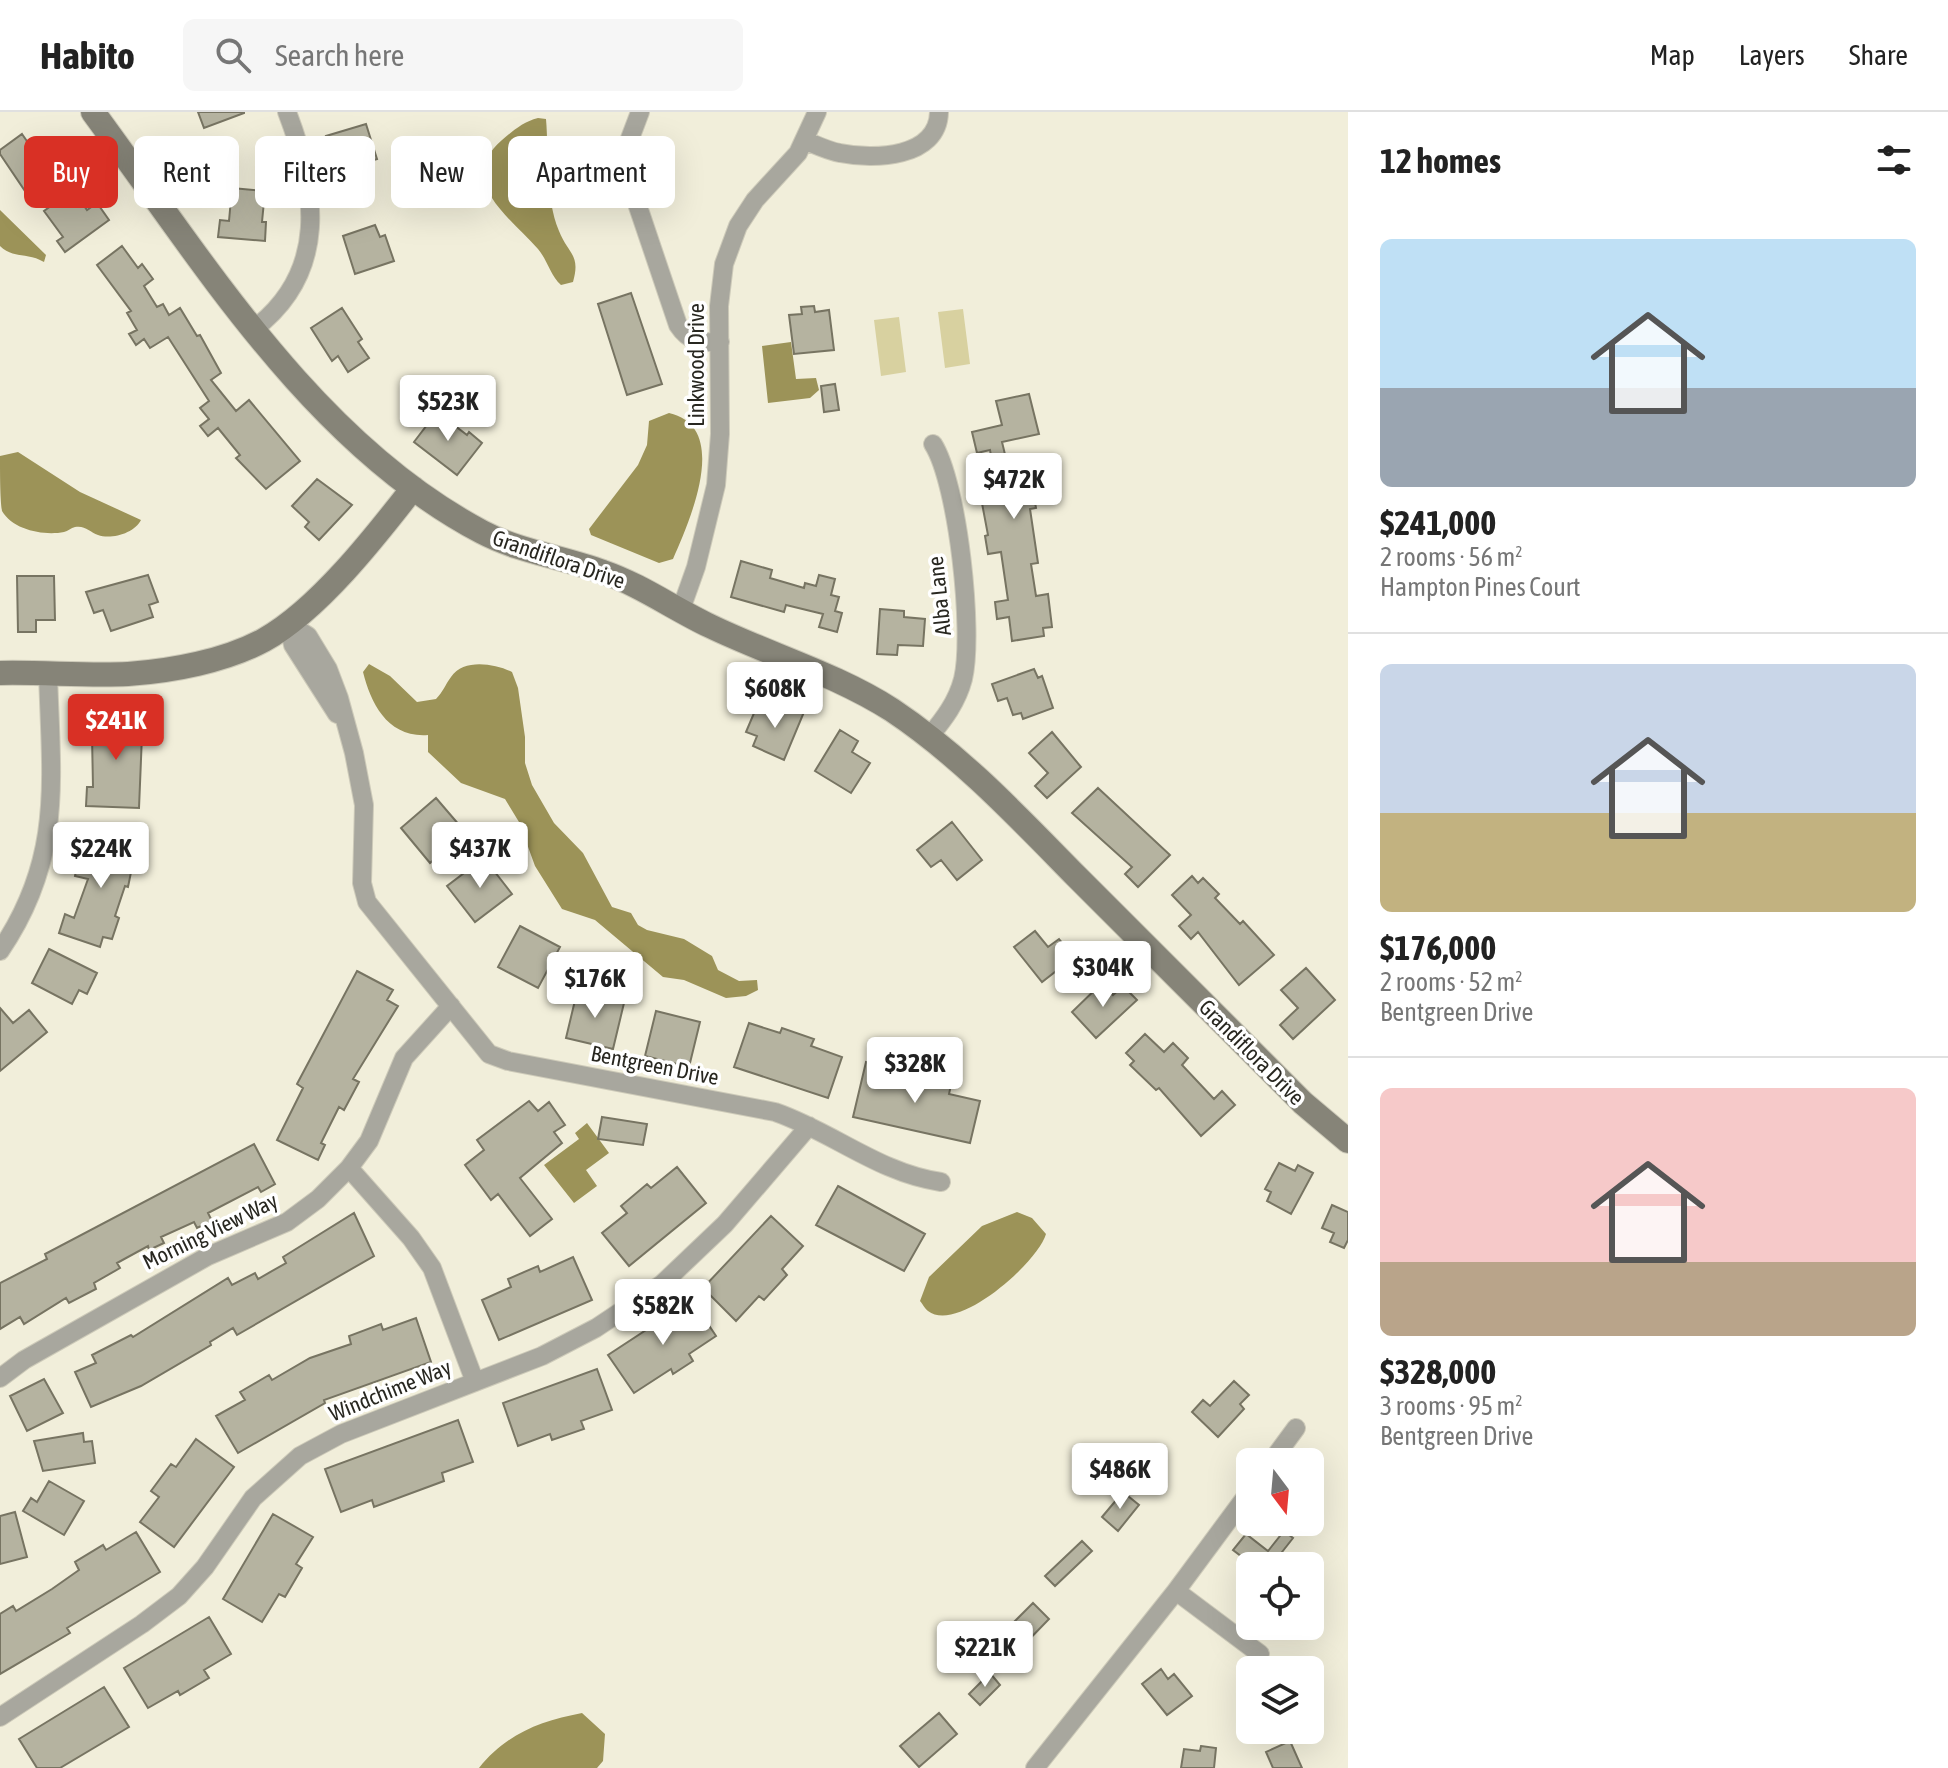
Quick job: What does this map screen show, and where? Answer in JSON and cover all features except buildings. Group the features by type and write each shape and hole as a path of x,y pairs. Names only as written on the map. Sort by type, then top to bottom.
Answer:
{"street":[{"name":"Grandiflora Drive","path":"93,112 276,357 357,443 413,488 481,531 545,557 604,572 680,612 842,683 889,709 929,737 999,798 1303,1103 1348,1141"},
{"path":"254,329 271,316 287,296 307,251 312,198 307,170 287,112"},
{"path":"640,112 626,149 628,177 678,325 691,340 720,342"},
{"name":"Linkwood Drive","path":"680,612 703,543 716,485 720,283 729,246 755,200 787,167 817,112"},
{"path":"804,140 837,153 902,152 917,148 935,133 939,112"},
{"name":"Alba Lane","path":"929,737 957,698 968,646 966,606 949,479 933,444"},
{"path":"0,673 129,674 178,667 256,644 288,623 357,558 413,488"},
{"name":"Bentgreen Drive","path":"288,623 293,645 342,719 354,753 364,805 363,892 373,911 482,1048 497,1059 752,1107 809,1126 889,1168 941,1182"},
{"path":"0,951 31,895 49,830 53,779 48,673"},
{"name":"Morning View Way","path":"0,1378 43,1348 197,1261 287,1222 318,1199 349,1168 378,1124 404,1058 451,1006"},
{"name":"Windchime Way","path":"0,1717 142,1624 179,1596 205,1567 253,1498 300,1456 341,1434 573,1341 662,1284 716,1234 809,1126"},
{"path":"349,1168 411,1238 432,1268 475,1382"},
{"path":"1281,1448 1296,1428"},
{"path":"1035,1768 1176,1591 1236,1510"},
{"path":"1176,1591 1260,1654"}],"shaded area":[{"path":"546,119 547,136 508,136 508,208 553,208 575,265 573,282 561,285 538,249 492,198 492,152 502,140 528,122"},
{"path":"0,210 46,255 44,262 10,253 0,246"},
{"path":"963,309 970,364 945,368 938,312"},
{"path":"899,317 906,372 881,376 874,320"},
{"path":"791,342 796,379 816,378 819,390 810,398 768,403 762,346"},
{"path":"669,413 688,422 698,437 702,456 701,477 688,523 673,559 659,563 591,535 589,529 638,465 647,445 649,421"},
{"path":"18,452 80,492 141,520 128,532 109,537 79,527 47,533 21,527 2,511 0,492 0,456"},
{"path":"369,664 390,676 417,702 436,699 451,677 464,667 480,664 512,672 518,688 525,737 525,763 532,785 554,823 583,853 612,907 631,913 638,925 647,930 684,939 712,956 718,970 739,981 757,980 758,990 746,996 726,998 684,980 663,977 595,920 562,909 535,866 519,822 505,799 461,783 428,752 428,735 402,731 392,725 371,696 363,672"},
{"path":"587,1123 609,1153 586,1170 597,1186 574,1203 544,1165 579,1139 575,1133"},
{"path":"1017,1212 1032,1218 1046,1234 1028,1261 995,1292 958,1313 941,1315 928,1311 920,1301 929,1277 982,1226"},
{"path":"582,1713 605,1734 603,1761 597,1768 479,1768 501,1746 525,1731"}]}
